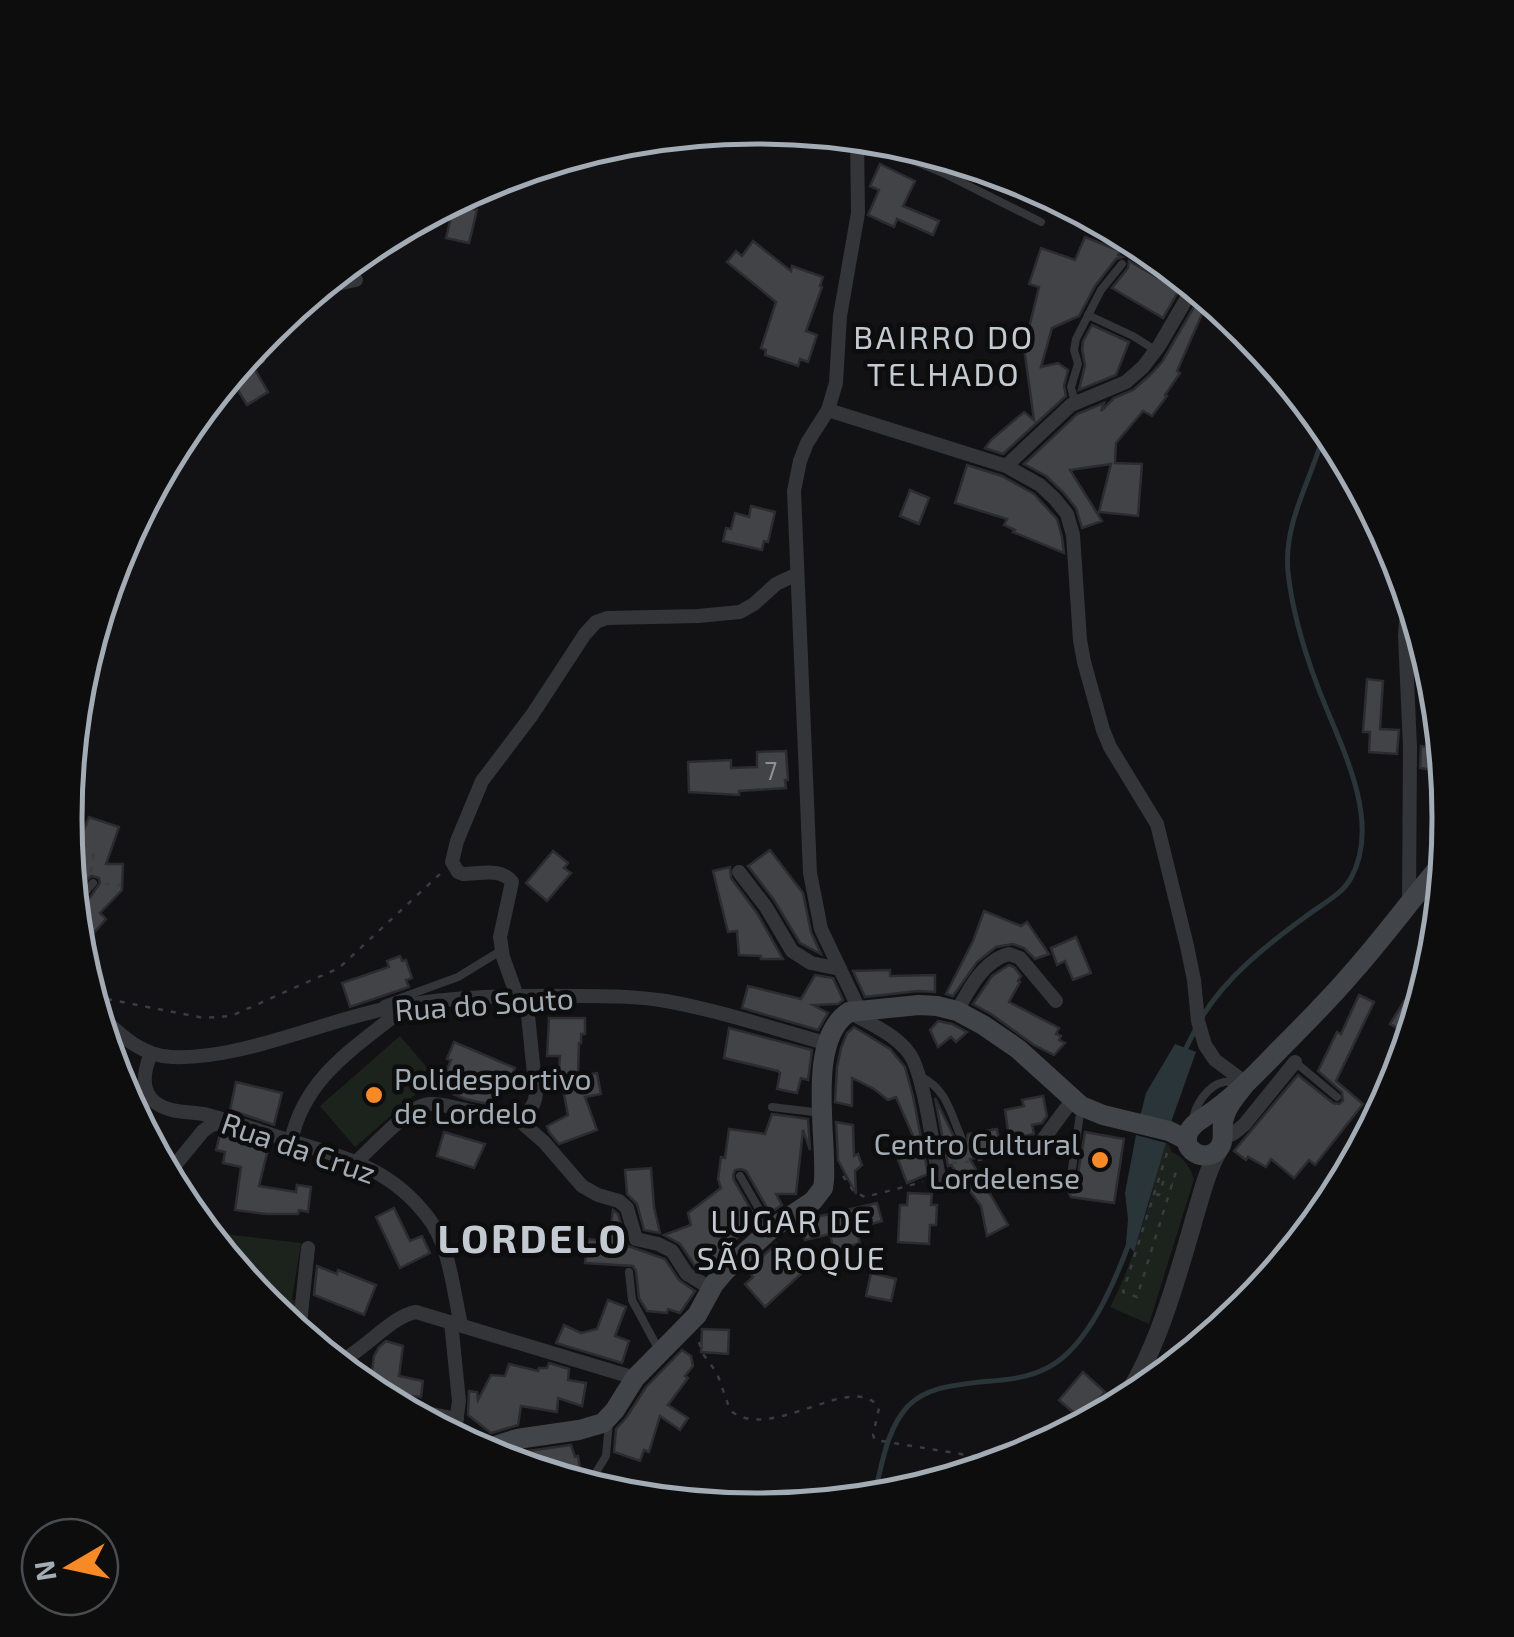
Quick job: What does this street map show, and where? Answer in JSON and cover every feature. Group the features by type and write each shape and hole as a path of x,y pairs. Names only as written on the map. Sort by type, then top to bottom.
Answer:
{"main road":[{"path":"1187,1137 1246,1084 1354,971 1428,880"},
{"path":"503,1443 603,1423 635,1378 696,1315 725,1271 771,1229 818,1194 824,1180 822,1074 828,1044 840,1020 854,1010 918,1005 958,1011 1018,1049 1077,1103 1121,1120 1187,1137 1202,1156 1208,1156 1221,1140 1226,1112 1246,1084"},
{"path":"1187,1137 1210,1120 1219,1127 1221,1140"}],"street":[{"path":"857,152 858,213 840,316 839,369 828,410 807,443 794,492 809,862 821,928 854,1010 900,1043 918,1072 938,1170"},
{"path":"348,282 356,280"},
{"path":"1006,466 1075,402 1126,382 1156,350 1187,298"},
{"path":"828,410 1006,466 1032,480 1061,506 1073,536 1080,640 1092,693 1110,747 1157,824 1184,930 1205,1045 1215,1060 1246,1084"},
{"path":"357,1162 412,1110 424,1105 443,1104 490,1116 514,1116 530,1110 536,1099 522,996 502,950 501,931 512,888 510,878 500,873 462,874 452,862 478,788 590,627 608,618 740,612 776,584 797,574"},
{"path":"1405,632 1410,902"},
{"path":"739,872 792,951 807,962 840,968"},
{"path":"958,1011 974,982 998,957 1009,954 1018,956 1056,1001"},
{"name":"Rua do Souto","path":"151,1054 178,1058 221,1052 408,1005 522,996 620,996 669,1002 828,1044"},
{"path":"291,1141 300,1109 319,1081 408,1005"},
{"path":"116,1030 151,1054"},
{"name":"Rua da Cruz","path":"151,1054 144,1078 151,1099 161,1106 203,1114 357,1162 386,1176 433,1224 443,1246 456,1324 456,1419"},
{"path":"1149,1367 1200,1196 1221,1140 1244,1125 1295,1062"},
{"path":"1042,1141 1077,1103"},
{"path":"514,1116 544,1142 582,1186 627,1208 634,1238 672,1252 687,1274 712,1289"},
{"path":"177,1163 203,1131 225,1121"},
{"path":"1187,1137 1200,1171 1200,1196"},
{"path":"301,1315 308,1248"},
{"path":"351,1357 410,1312 416,1312 635,1378"},
{"path":"448,1417 456,1419"}],"lane":[{"path":"921,164 1041,222"},
{"path":"1075,402 1071,387 1078,361 1074,346 1100,290 1122,264"},
{"path":"1088,316 1156,350"},
{"path":"87,891 93,883"},
{"path":"357,1016 458,977 502,950"},
{"path":"1295,1062 1337,1097"},
{"path":"918,1072 941,1090 961,1137"},
{"path":"1072,1176 1077,1103"},
{"path":"772,1107 823,1113"},
{"path":"740,1176 771,1229"},
{"path":"629,1272 634,1304 660,1352"},
{"path":"595,1473 606,1456 610,1417"}],"path":[{"path":"110,1000 204,1018 235,1014 338,968 452,862"},
{"path":"93,883 121,884"},
{"path":"1167,1154 1123,1292 1137,1297 1187,1137"},
{"path":"824,1146 850,1186 865,1197 938,1170 1014,1152 1042,1141"},
{"path":"1154,1194 1159,1195 1163,1182 1173,1184"},
{"path":"696,1315 701,1350 717,1373 734,1414 770,1420 811,1406 863,1397 875,1401 879,1408 873,1435 878,1441 973,1456 1022,1439"}],"shaded area":[{"name":"Polidesportivo de Lordelo","path":"400,1036 435,1077 355,1147 320,1106"},
{"path":"1175,1044 1196,1052 1170,1125 1140,1117 1146,1093"},
{"path":"1136,1135 1166,1143 1134,1252 1126,1243 1125,1193"},
{"path":"1166,1143 1171,1152 1186,1162 1194,1179 1149,1324 1110,1307 1135,1247"},
{"path":"226,1234 301,1243 292,1299 296,1301 295,1310"}],"building":[{"path":"880,164 915,181 903,206 939,221 933,235 897,219 894,227 868,215 879,190 870,186"},
{"path":"470,209 477,210 469,243 446,238 451,218"},
{"path":"1085,237 1120,251 1118,255 1122,257 1116,259 1095,286 1079,316 1052,328 1041,367 1058,363 1068,370 1066,396 1003,454 985,448 1024,412 1034,420 1024,348 1039,287 1029,284 1041,248 1075,260"},
{"path":"753,241 791,271 792,266 823,277 806,331 817,335 808,362 800,359 798,366 765,355 766,350 761,348 776,302 727,262 736,251 742,256"},
{"path":"1129,261 1178,291 1163,318 1112,288"},
{"path":"1195,305 1203,312 1167,396 1152,416 1143,411 1116,443 1115,463 1142,464 1138,516 1099,512 1111,464 1070,470 1102,521 1082,528 1076,508 1063,492 1046,476 1024,464 1077,414 1104,403 1101,411 1114,398 1133,390 1162,362"},
{"path":"1092,325 1129,342 1116,375 1079,390 1085,365 1083,341"},
{"path":"255,369 268,392 247,405 237,389"},
{"path":"967,465 1002,476 1034,494 1057,519 1064,553 1013,532 1004,525 1007,519 955,503"},
{"path":"910,490 929,498 919,524 900,516"},
{"path":"751,506 775,512 768,542 764,541 762,550 723,541 735,513 749,517"},
{"path":"1367,679 1383,681 1380,729 1399,730 1397,754 1369,752 1370,732 1363,732"},
{"path":"1421,746 1428,747 1430,770 1420,768"},
{"path":"786,751 786,788 739,791 739,795 689,792 688,762 731,760 731,768 757,767 757,752"},
{"path":"89,817 119,827 106,864 123,864 122,890 100,913 106,919 92,934 87,901 100,883 99,878 91,876 86,881 83,833"},
{"path":"770,850 803,893 811,932 821,954 800,943 748,866"},
{"path":"553,851 568,863 564,868 571,873 547,901 526,883"},
{"path":"730,867 731,878 783,959 739,955 737,931 728,932 713,871"},
{"path":"984,911 1021,926 1027,922 1049,954 1035,959 1013,944 996,947 977,962 953,996 946,994 973,941"},
{"path":"1076,937 1091,973 1073,980 1065,961 1057,965 1051,948"},
{"path":"400,956 402,961 406,960 412,978 406,980 409,987 350,1007 342,983 389,967 387,961"},
{"path":"1009,965 1021,976 1009,1002 1059,1028 1056,1034 1065,1043 1054,1055 973,1004 992,976"},
{"path":"890,970 890,976 935,975 935,992 865,997 853,971"},
{"path":"815,975 833,978 843,1000 838,1004 813,1005 828,1013 818,1030 742,1008 748,986 801,999"},
{"path":"1359,995 1374,1002 1336,1081 1363,1104 1315,1165 1309,1160 1294,1178 1271,1159 1266,1167 1248,1157 1246,1160 1234,1151 1298,1075 1333,1103 1343,1101 1342,1092 1318,1071"},
{"path":"1404,1001 1406,1002 1398,1029 1390,1024"},
{"path":"549,1018 585,1018 585,1034 581,1034 579,1043 578,1077 597,1073 601,1094 585,1097 597,1130 559,1144 547,1126 568,1115 560,1056 547,1056"},
{"path":"938,1021 967,1032 956,1042 951,1037 938,1047 930,1030"},
{"path":"854,1027 890,1049 905,1067 928,1174 907,1183 897,1157 917,1145 896,1097 888,1100 852,1078 852,1106 835,1102 841,1048"},
{"path":"729,1028 812,1050 808,1080 801,1078 797,1093 777,1089 778,1071 724,1058"},
{"path":"454,1042 515,1068 507,1086 501,1084 492,1105 439,1088"},
{"path":"236,1082 282,1093 274,1125 230,1110"},
{"path":"1043,1096 1047,1116 1042,1123 1032,1125 1034,1134 1009,1139 1005,1110 1024,1106 1022,1100"},
{"path":"935,1098 957,1143 966,1142 968,1134 997,1129 1001,1152 970,1159 1008,1225 987,1236 981,1206 948,1166"},
{"path":"772,1114 808,1119 810,1150 803,1130 796,1194 776,1194 782,1205 770,1213 746,1171 735,1170 734,1180 758,1222 701,1270 680,1244 664,1235 691,1225 688,1213 721,1188 718,1179 729,1129 765,1134"},
{"path":"836,1122 853,1125 854,1156 858,1154 862,1165 855,1171 856,1194 838,1160"},
{"path":"227,1131 269,1145 259,1186 296,1192 297,1185 311,1187 308,1212 266,1214 235,1210 241,1167 223,1163 225,1152 216,1150 220,1134"},
{"path":"444,1132 485,1144 474,1168 437,1156"},
{"name":"Centro Cultural Lordelense","path":"1085,1132 1124,1139 1114,1203 1071,1197 1062,1181 1077,1180"},
{"path":"651,1168 660,1233 644,1230 637,1204 627,1194 625,1170"},
{"path":"908,1193 932,1194 931,1205 937,1205 936,1225 930,1225 929,1244 898,1242 900,1205 907,1205"},
{"path":"877,1203 882,1221 856,1228 860,1243 834,1251 830,1234 805,1240 801,1225 812,1218"},
{"path":"394,1208 410,1241 422,1236 430,1253 400,1268 376,1217"},
{"path":"613,1210 618,1214 628,1246 665,1259 679,1280 695,1291 680,1313 668,1309 667,1313 647,1311 639,1298 633,1266 585,1263 587,1239 609,1241"},
{"path":"776,1244 804,1271 765,1307 745,1284 753,1277 753,1265"},
{"path":"317,1266 376,1285 364,1315 314,1295"},
{"path":"871,1273 896,1279 891,1301 866,1296"},
{"path":"608,1300 626,1307 615,1336 629,1341 622,1363 556,1343 564,1325 581,1333 597,1329"},
{"path":"702,1329 729,1330 728,1354 701,1352"},
{"path":"386,1341 403,1346 399,1376 423,1381 421,1397 408,1396 372,1372 379,1347"},
{"path":"682,1350 691,1356 693,1366 668,1405 688,1418 680,1430 660,1416 649,1452 644,1450 640,1461 614,1452 616,1429 646,1387"},
{"path":"549,1363 569,1369 568,1380 586,1383 582,1406 558,1398 557,1412 521,1406 518,1425 491,1433 468,1415 469,1391 477,1392 478,1400 491,1375 505,1376 509,1364 538,1371"},
{"path":"1083,1372 1105,1392 1074,1413 1059,1400"},
{"path":"571,1445 580,1469 540,1457 525,1451"}],"waterway":[{"path":"1202,1017 1249,962 1342,890 1360,855 1360,804 1307,655 1288,572 1290,534 1320,447"},
{"path":"1184,1052 1197,1026"},
{"path":"878,1482 889,1438 900,1416 916,1400 961,1384 1023,1377 1062,1358 1098,1312 1130,1241"}],"place":[{"name":"Polidesportivo de Lordelo","path":"374,1095"},
{"name":"Centro Cultural Lordelense","path":"1100,1160"}],"district":[{"name":"BAIRRO DO TELHADO","path":"944,354"},
{"name":"LORDELO","path":"533,1237"},
{"name":"LUGAR DE SÃO ROQUE","path":"792,1238"}]}
